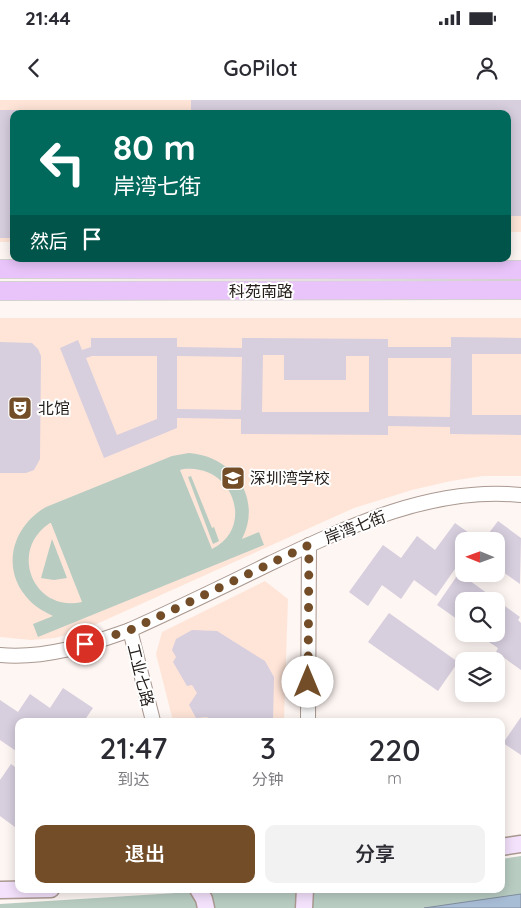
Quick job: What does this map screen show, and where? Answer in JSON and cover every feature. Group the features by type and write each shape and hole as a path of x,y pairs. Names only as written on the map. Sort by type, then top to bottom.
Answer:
{"main road":[{"name":"科苑南路","path":"0,270 521,270"},
{"name":"科苑南路","path":"0,291 521,290"},
{"path":"505,846 521,844"},
{"path":"0,890 15,890"}],"street":[{"name":"岸湾七街","path":"0,655 51,653 130,630 309,545 359,524 426,502 468,495 521,494"},
{"path":"308,718 309,545"},
{"name":"工业七路","path":"130,630 152,718"}],"shaded area":[{"path":"0,100 521,100 521,232 511,232 511,110 10,110 10,242 0,242"},
{"name":"深圳湾学校","path":"0,318 521,318 521,476 483,476 412,490 354,508 81,631 55,638 31,640 0,637"},
{"path":"265,581 288,599 284,718 172,718 156,654 162,632"}],"green space":[{"path":"189,453 205,456 219,462 231,471 240,482 246,495 249,509 248,524 242,539 259,532 264,545 38,637 33,624 53,616 30,601 21,589 15,576 14,550 25,526 46,507 172,456","holes":["180,470 201,470 216,476 226,487 233,499 235,513 233,527 225,539 212,549","51,523 82,602 65,603 50,598 39,589 32,577 29,563 30,548 37,535"]},
{"path":"191,476 219,541 213,544 188,477"},
{"path":"52,539 67,578 54,580 41,578"},
{"path":"521,856 521,908 0,908 0,904 176,893 505,893 505,858"}],"water":[{"path":"521,894 521,908 424,908"}],"building":[{"path":"191,100 521,100 521,216 511,216 511,110 191,110"},
{"path":"0,110 10,110 10,238 0,238"},
{"path":"451,337 521,338 521,354 472,354 472,415 521,415 521,435 450,434 450,427 388,426 388,435 241,434 241,419 177,418 177,428 104,458 60,348 78,340 82,350 91,347 91,338 177,338 177,347 242,348 242,338 388,339 388,347 451,347","holes":["263,355 284,355 284,380 346,380 346,356 369,356 369,412 262,412","92,356 157,356 157,419 117,435 86,358","177,356 242,357 241,410 177,409","388,358 451,358 450,417 388,416"]},
{"name":"北馆","path":"0,342 32,343 38,349 41,356 40,459 34,470 26,473 0,473"},
{"path":"498,521 521,538 520,584 505,573 505,532 490,532"},
{"path":"455,523 468,532 455,532 455,569 436,596 414,580 401,599 382,585 368,606 349,592 383,545 401,558 417,536 435,550"},
{"path":"455,579 455,582 471,582 485,592 455,592 455,618 437,605"},
{"path":"505,606 520,617 518,620 521,623 521,670 505,658 505,652 496,652 498,648 489,642 505,642"},
{"path":"389,613 455,660 455,666 438,691 368,642"},
{"path":"192,630 217,631 265,661 274,677 273,718 196,718 189,705 197,693 192,685 187,686 173,662 176,657 172,650 176,639"},
{"path":"63,688 93,708 86,718 15,718 15,750 0,740 0,700 18,712 30,694 50,708"},
{"path":"521,717 521,755 505,744 505,740"},
{"path":"11,764 15,767 15,827 0,816 0,780"}],"place":[{"name":"北馆","path":"20,408"},
{"name":"深圳湾学校","path":"233,478"}],"route":[{"path":"85,644 130,630 309,545 308,682"}]}
